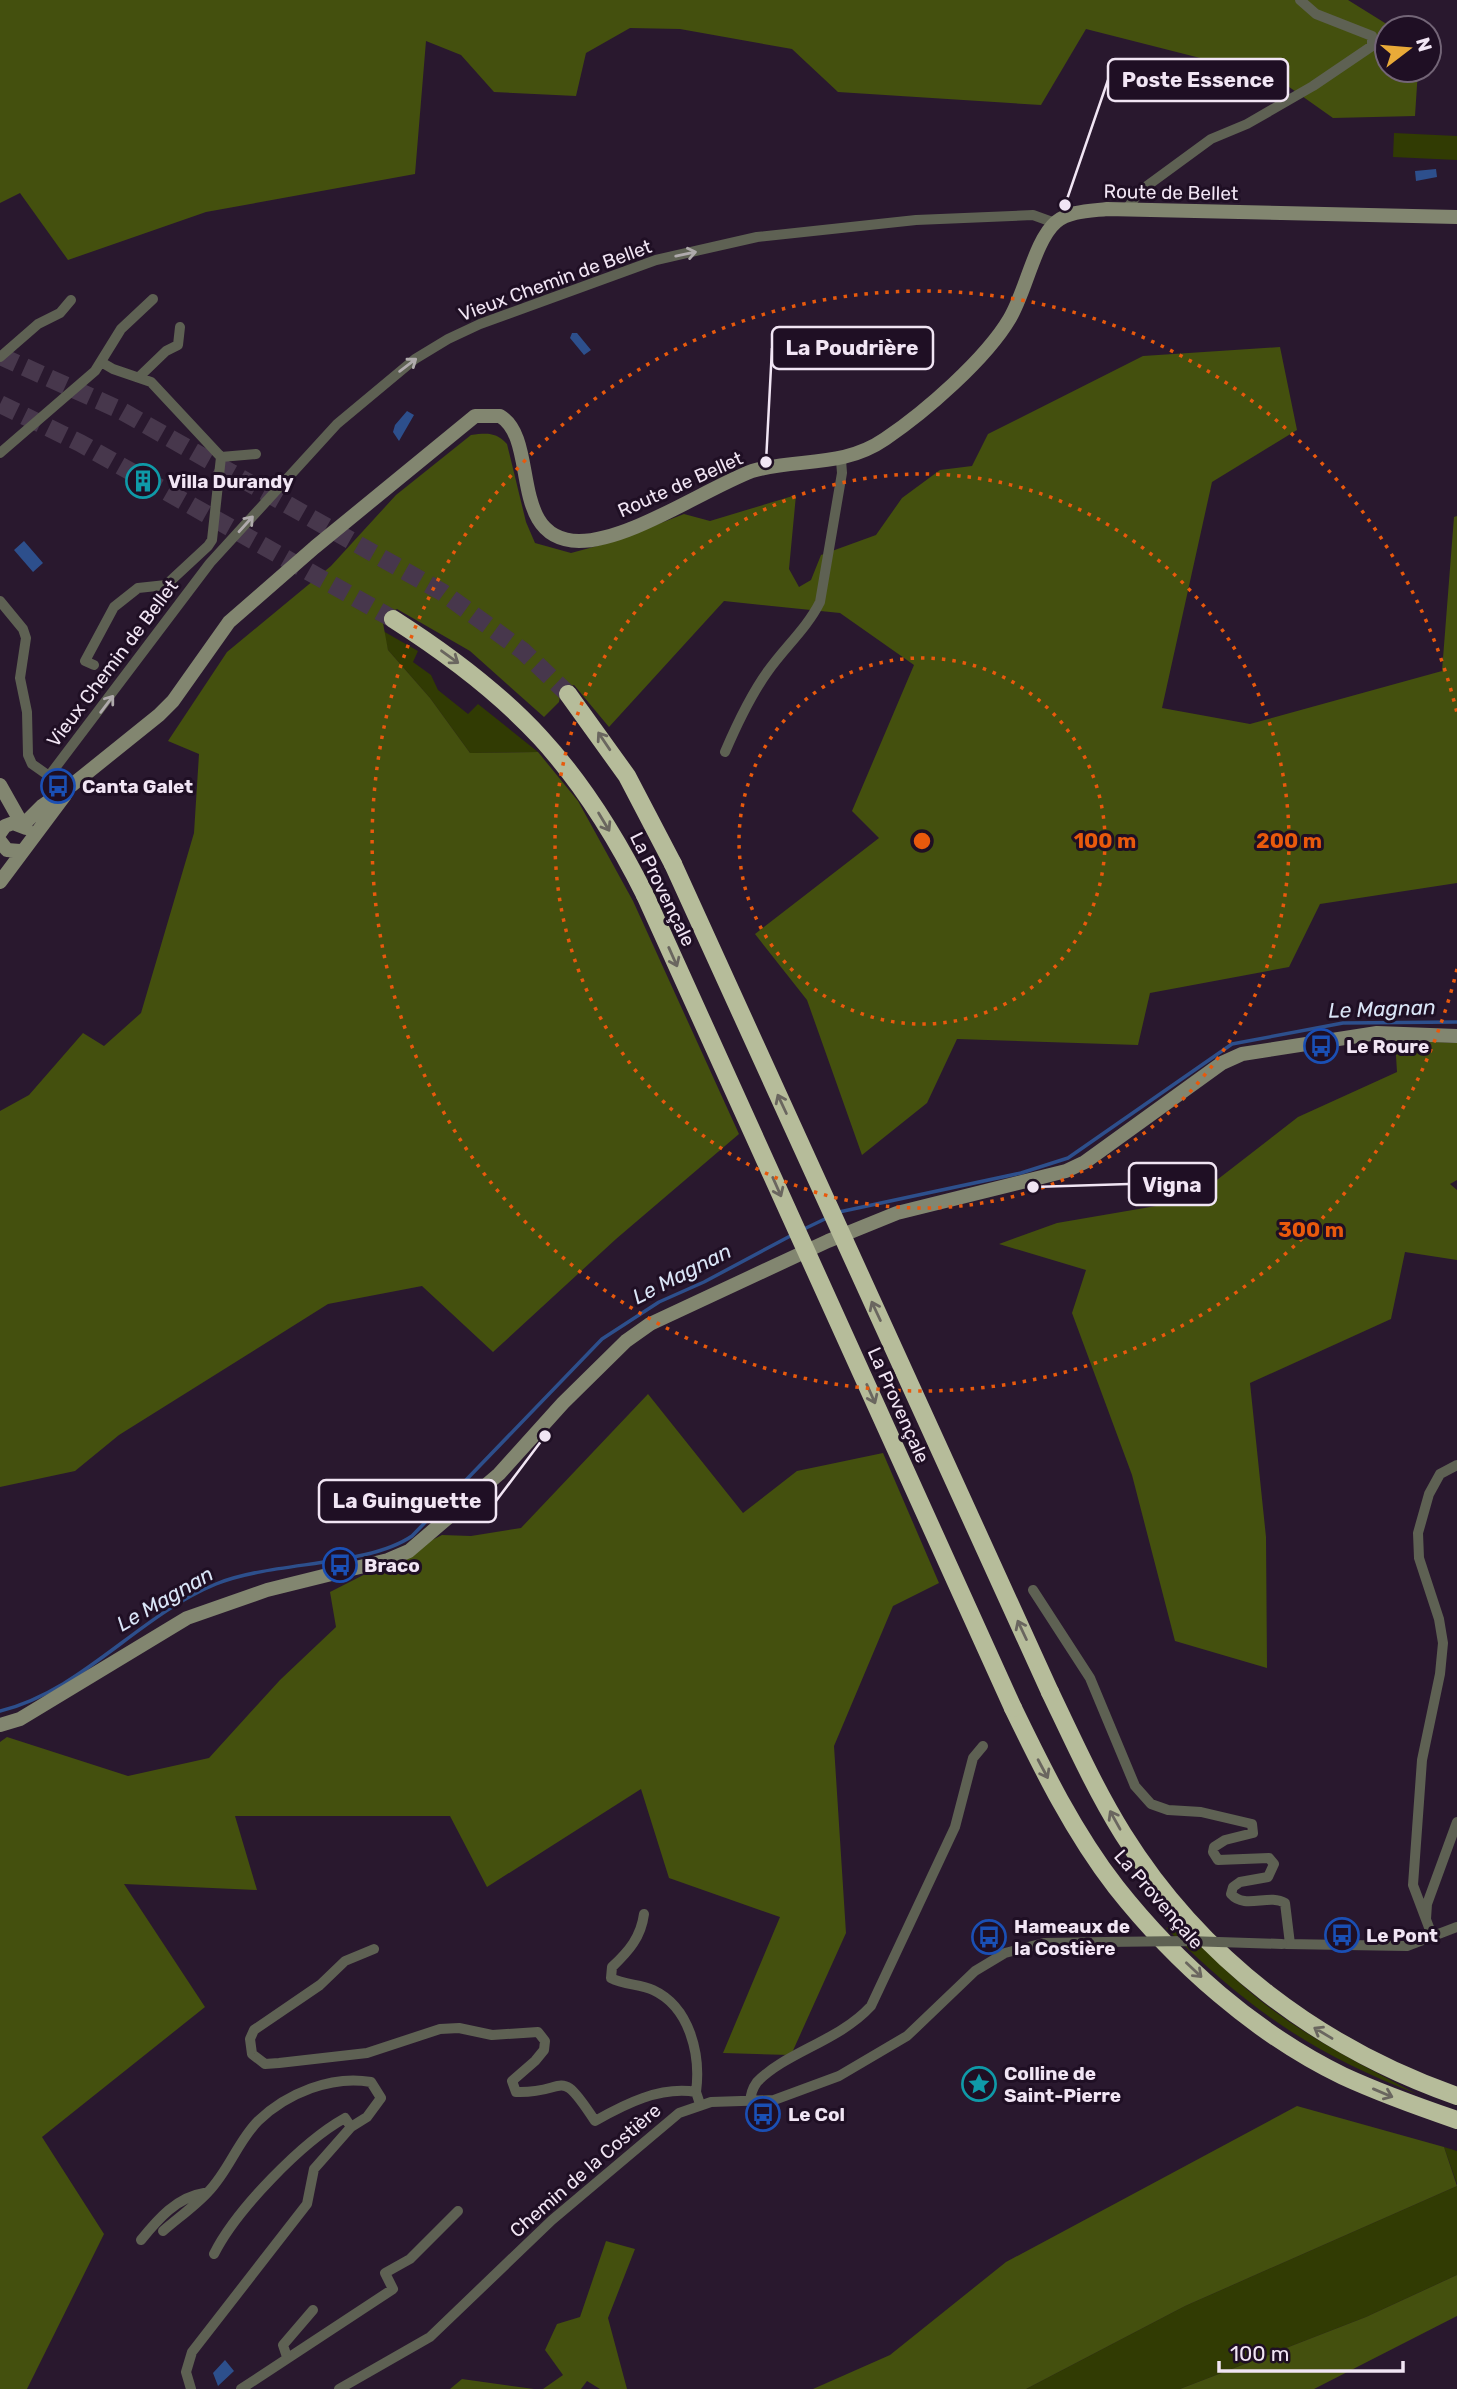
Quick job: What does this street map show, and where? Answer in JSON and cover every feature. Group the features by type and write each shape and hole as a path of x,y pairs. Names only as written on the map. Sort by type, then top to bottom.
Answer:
{"highway":[{"name":"La Provençale","path":"393,619 472,672 528,722 555,751 594,805 645,895 1013,1708 1059,1798 1116,1887 1187,1964 1254,2021 1329,2068 1387,2095 1457,2120"},
{"name":"La Provençale","path":"568,694 627,776 673,864 1050,1692 1123,1834 1150,1874 1193,1926 1226,1959 1303,2021 1388,2069 1457,2096"}],"main road":[{"name":"Route de Bellet","path":"72,786 173,701 229,622 314,547 475,416 491,413 508,420 516,436 528,495 536,513 548,529 574,541 607,538 752,471 775,466 841,460 884,440 982,355 1010,319 1028,284 1039,247 1055,223 1070,215 1088,211 1126,210 1457,217"},
{"path":"0,785 22,825"},
{"path":"0,881 10,847 22,825 47,802 72,786"},
{"path":"0,876 10,847 72,786"},
{"path":"6,799 30,808 47,802"},
{"path":"2,830 6,799"},
{"path":"2,830 13,823 22,825"},
{"path":"0,1725 31,1713 197,1614 267,1590 388,1560 409,1551 499,1474 563,1403 626,1341 650,1324 699,1300 897,1213 1066,1171 1085,1162 1222,1063 1242,1054 1377,1033 1457,1037"}],"street":[{"path":"1126,210 1140,191 1211,139 1247,124 1313,86 1372,46 1372,36 1316,13 1300,0"},
{"name":"Vieux Chemin de Bellet","path":"49,776 108,702 195,582 237,533 346,416 415,359 448,339 480,324 656,260 757,237 916,220 1033,215 1055,223"},
{"path":"0,453 95,371 121,329 153,299"},
{"path":"0,357 38,324 60,313 71,300"},
{"path":"139,377 166,351 178,345 180,327"},
{"path":"101,362 156,387 221,457"},
{"path":"221,457 256,454"},
{"path":"94,665 85,661 114,607 138,588 171,582 208,546 221,457"},
{"path":"725,752 736,726 763,680 812,619 820,602 829,535 842,473 841,460"},
{"path":"0,601 23,629 26,638 20,678 27,712 29,766 49,776 47,802"},
{"path":"1433,1938 1413,1885 1422,1760 1440,1674 1443,1643 1439,1619 1419,1558 1418,1533 1429,1494 1440,1474 1457,1465"},
{"path":"1033,1590 1090,1678 1135,1786 1152,1804 1168,1810 1201,1812 1252,1824 1253,1833 1225,1840 1214,1847 1213,1852 1217,1860 1269,1858 1274,1864 1268,1877 1240,1882 1233,1887 1231,1894 1243,1901 1280,1900 1285,1903 1286,1944 1398,1947 1433,1938 1457,1927"},
{"path":"750,2102 751,2091 766,2075 856,2022 870,2006 955,1827 974,1758 983,1746"},
{"path":"1426,1920 1427,1904 1457,1822"},
{"path":"644,1914 642,1926 632,1948 612,1967 611,1978 650,1988 669,1999 695,2045 698,2059 696,2092 699,2105"},
{"name":"Chemin de la Costière","path":"340,2389 430,2337 496,2271 572,2202 673,2117 699,2105 774,2100 800,2092 889,2049 916,2029 975,1971 1005,1953 1044,1943 1188,1941 1286,1944"},
{"path":"374,1950 345,1961 320,1985 254,2030 250,2039 252,2054 265,2064 272,2064 367,2053 440,2029 459,2028 492,2035 538,2032 545,2041 544,2050 512,2081 516,2092 566,2085 574,2090 595,2121 647,2097 684,2090 696,2092"},
{"path":"163,2231 208,2192 258,2121 295,2095 321,2085 350,2078 371,2082 381,2098 367,2117 351,2127 314,2169 307,2204 192,2353 186,2372 191,2389"},
{"path":"215,2254 224,2235 281,2170 331,2126 345,2118 351,2127"},
{"path":"141,2240 177,2204 208,2192"},
{"path":"241,2389 393,2289 385,2273 410,2259 458,2211"},
{"path":"287,2357 283,2346 313,2310"}],"green space":[{"path":"0,0 1348,0 1373,16 1373,84 1417,84 1415,116 1333,118 1275,77 1086,29 1041,105 838,92 792,49 680,29 630,28 586,53 576,96 494,92 461,55 426,41 415,174 206,212 68,260 20,193 0,203"},
{"path":"1394,133 1457,136 1457,160 1393,157"},
{"path":"1280,347 1297,430 1212,482 1162,708 1250,724 1442,671 1454,517 1457,516 1457,883 1320,904 1289,967 1150,993 1138,1045 957,1039 927,1103 862,1155 807,1000 755,934 879,838 852,811 914,665 840,613 724,601 609,727 574,685 561,690 559,702 544,717 470,651 397,609 389,613 383,623 388,650 430,698 470,753 538,752 578,801 633,901 739,1134 616,1239 493,1352 422,1286 328,1304 119,1435 75,1471 0,1487 0,1111 29,1095 83,1033 104,1046 141,1013 194,833 199,754 168,741 227,652 331,566 396,495 471,435 487,434 499,437 507,444 526,522 535,543 571,553 612,542 684,514 710,521 796,495 789,569 799,587 811,580 821,555 876,535 902,498 940,470 972,466 988,434 1143,356"},
{"path":"383,631 418,651 413,662 431,675 438,690 468,714 478,704 538,752 470,753 430,698 388,650"},
{"path":"1395,1040 1457,1043 1457,1180 1450,1184 1457,1190 1457,1260 1405,1252 1391,1319 1250,1383 1266,1537 1267,1668 1175,1641 1132,1475 1072,1313 1086,1270 999,1244 1057,1223 1191,1200 1298,1117 1397,1072"},
{"path":"648,1394 743,1513 797,1471 883,1453 939,1583 893,1606 834,1746 846,1933 791,2055 723,2053 780,1917 669,1878 641,1789 487,1887 450,1816 235,1816 257,1890 124,1884 205,2007 42,2137 104,2234 27,2389 0,2389 0,1742 7,1737 128,1776 209,1758 280,1680 336,1627 330,1592 442,1535 471,1536 521,1528"},
{"path":"1180,1923 1234,1978 1270,2008 1324,2043 1417,2094 1344,2062 1282,2026 1225,1982 1166,1928"},
{"path":"1297,2106 1444,2147 1457,2186 1185,2306 1026,2389 813,2389 890,2355 1006,2262"},
{"path":"1444,2147 1457,2151 1457,2184"},
{"path":"1457,2186 1457,2275 1366,2317 1180,2389 1026,2389 1185,2306"},
{"path":"606,2241 635,2249 608,2318 627,2389 600,2389 587,2381 581,2389 543,2389 563,2375 545,2350 557,2324 580,2317"},
{"path":"1457,2275 1457,2316 1314,2389 1180,2389 1366,2317"},
{"path":"462,2379 534,2389 450,2389"}],"water":[{"path":"1436,169 1437,177 1416,181 1415,171"},
{"path":"572,333 577,333 591,350 584,355 570,338"},
{"path":"407,411 414,415 399,441 393,432 395,425"},
{"path":"24,541 43,563 33,572 14,550"},
{"path":"225,2360 234,2371 218,2386 213,2373"}],"waterway":[{"name":"Le Magnan","path":"839,1212 1021,1173 1068,1158 1232,1044 1343,1023 1457,1022"},
{"name":"Le Magnan","path":"804,1229 829,1217"},
{"name":"Le Magnan","path":"0,1711 30,1701 57,1687 161,1615 216,1584 264,1571 370,1553 393,1546 412,1536 602,1339 659,1302 704,1282 794,1234"}],"tunnel":[{"path":"0,356 120,410 442,592 523,651 568,694"},
{"path":"0,404 80,443 393,619"}],"place":[{"name":"Poste Essence","path":"1065,205"},
{"name":"La Poudrière","path":"766,462"},
{"name":"Villa Durandy","path":"143,481"},
{"name":"Canta Galet","path":"58,786"},
{"name":"Le Roure","path":"1321,1046"},
{"name":"Vigna","path":"1033,1187"},
{"name":"La Guinguette","path":"545,1436"},
{"name":"Braco","path":"340,1565"},
{"name":"Le Pont","path":"1342,1935"},
{"name":"Hameaux de la Costière","path":"989,1937"},
{"name":"Colline de Saint-Pierre","path":"979,2084"},
{"name":"Le Col","path":"763,2114"}]}
